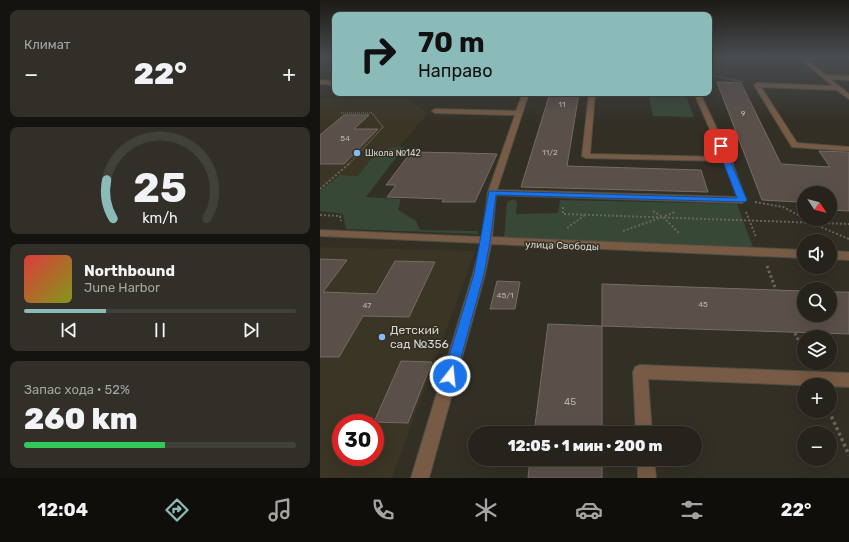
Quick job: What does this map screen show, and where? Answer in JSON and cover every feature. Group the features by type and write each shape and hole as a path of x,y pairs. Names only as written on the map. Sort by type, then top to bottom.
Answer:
{"street":[{"path":"827,78 849,97"},
{"path":"320,82 332,82"},
{"path":"757,85 838,88"},
{"path":"757,85 794,145 849,149"},
{"path":"420,478 479,274 486,242 492,192 525,96"},
{"path":"592,96 586,156 727,159"},
{"path":"492,192 742,200 727,159 698,96"},
{"path":"435,111 518,113"},
{"name":"улица Свободы","path":"320,233 465,239 486,242 797,254"},
{"path":"837,255 849,256"},
{"path":"644,426 640,372 849,380"},
{"path":"646,466 647,478"}],"path":[{"path":"730,78 757,85"},
{"path":"320,189 370,144 383,128 372,113 341,113"},
{"path":"565,194 563,214 797,222"},
{"path":"636,197 663,217 683,236 703,251"},
{"path":"617,234 646,222 663,217 690,205 697,199"},
{"path":"742,200 783,207 797,215"},
{"path":"837,224 849,224"},
{"path":"819,226 849,239"},
{"path":"795,333 797,337"},
{"path":"833,418 849,455"}],"shaded area":[{"name":"Школа №142","path":"320,98 408,99 428,113 360,194 320,193"},
{"name":"Детский сад №356","path":"320,247 475,251 392,478 320,478"}],"green space":[{"path":"649,96 686,96 694,117 653,116"},
{"path":"404,147 366,197 401,199 398,210 416,221 420,230 477,231 479,234 346,229 343,214 320,211 320,191 340,175 358,176 377,154 387,149"},
{"path":"514,199 517,203 516,214 558,213 560,200 737,204 754,250 504,239 507,202"}],"building":[{"path":"717,82 741,83 781,164 830,167 819,151 849,152 849,211 837,210 837,186 797,186 797,202 762,200"},
{"path":"549,96 579,96 567,166 701,170 708,192 521,187"},
{"path":"344,115 369,115 354,129 378,129 344,164 320,164 320,135"},
{"path":"411,152 497,154 475,202 442,202 444,199 387,197 396,185 386,185"},
{"path":"320,259 347,260 323,292 376,294 395,261 435,262 409,317 363,316 339,357 320,357"},
{"path":"497,281 520,282 515,309 490,309"},
{"path":"602,284 797,291 797,322 837,322 837,292 849,292 849,334 837,334 837,330 797,330 797,332 602,326"},
{"path":"548,324 602,326 602,426 535,426"},
{"path":"401,361 432,362 408,423 384,422 384,414 378,414"},
{"path":"529,466 602,466 602,478 528,478"}],"place":[{"name":"Школа №142","path":"357,153"},
{"name":"Детский сад №356","path":"382,337"}],"route":[{"path":"450,376 479,274 486,242 492,192 742,200 721,146"}]}
